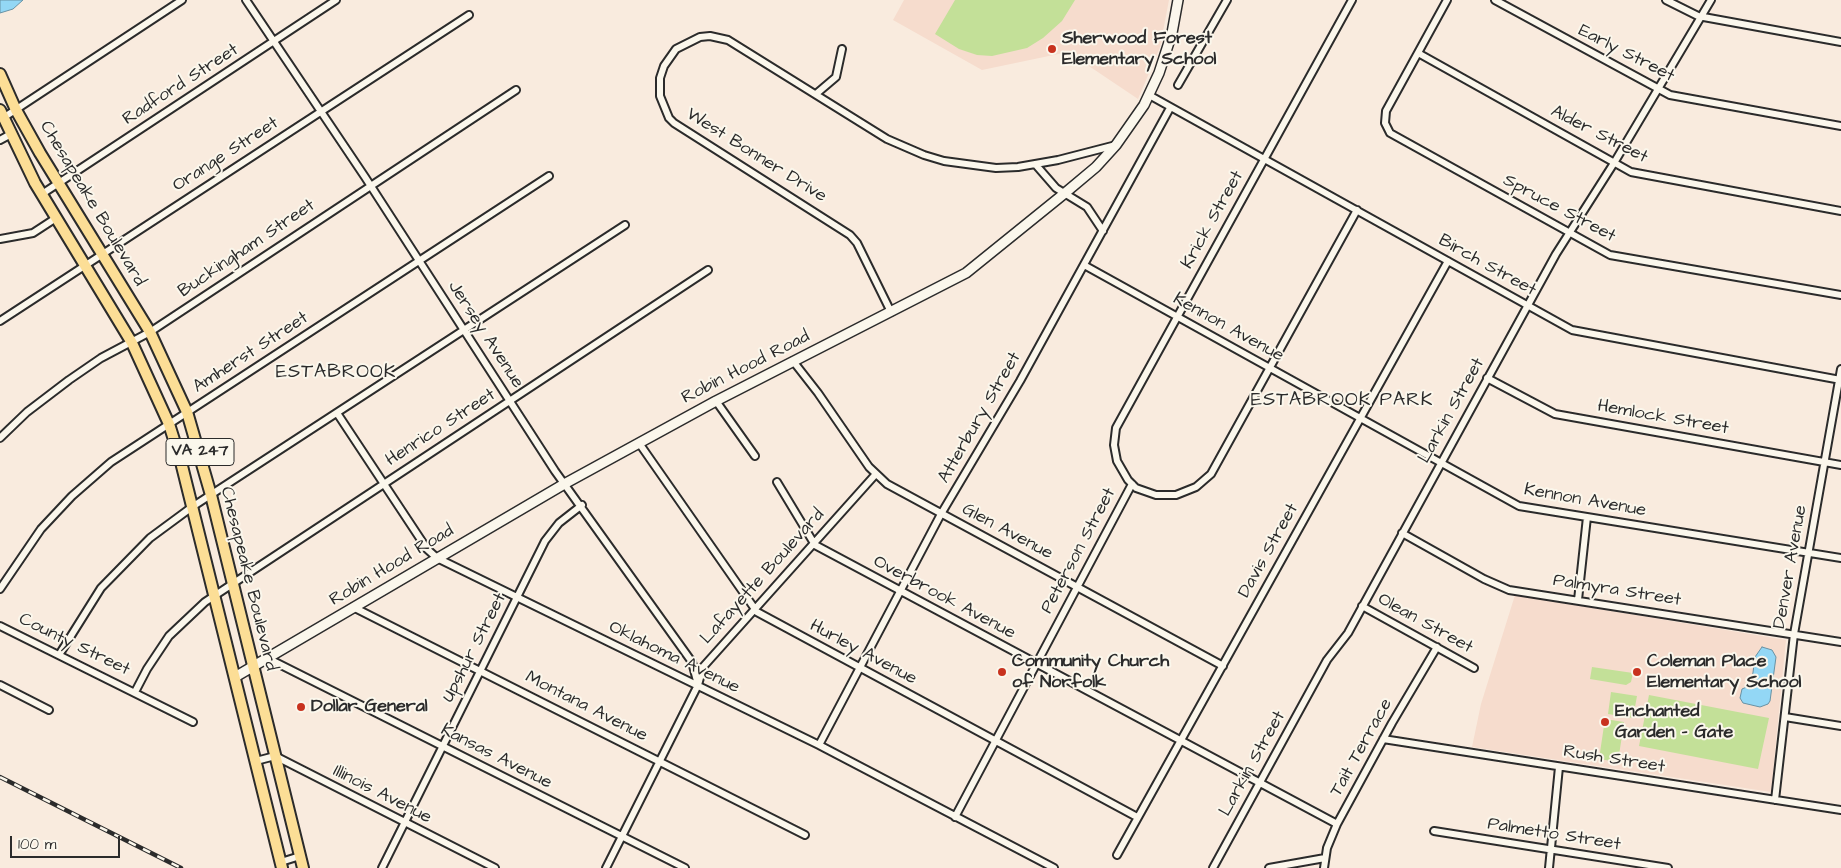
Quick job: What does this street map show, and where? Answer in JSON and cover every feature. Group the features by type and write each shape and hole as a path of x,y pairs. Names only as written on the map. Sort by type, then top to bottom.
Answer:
{"main road":[{"name":"Chesapeake Boulevard","path":"0,74 16,110 150,332 186,412 211,495 303,868"},
{"name":"Chesapeake Boulevard","path":"2,114 42,194 132,343 169,424 215,595 281,865"}],"street":[{"path":"2,114 16,110 182,0"},
{"name":"Jersey Avenue","path":"246,0 370,186 555,471 582,505 692,662 696,669 698,685"},
{"name":"Radford Street","path":"42,194 336,0"},
{"name":"Robin Hood Road","path":"235,677 566,483 716,401 966,274 1096,167 1116,146 1149,95 1166,53 1178,0"},
{"path":"1178,85 1227,0"},
{"name":"Krick Street","path":"1132,484 1125,475 1115,452 1116,428 1176,316 1352,0"},
{"name":"Spruce Street","path":"1447,0 1385,116 1385,123 1390,133 1610,255 1841,296"},
{"name":"Early Street","path":"1494,0 1658,90 1683,98 1841,126"},
{"path":"1666,0 1690,14 1841,42"},
{"name":"Larkin Street","path":"1213,868 1327,660 1348,633 1527,306 1569,233 1614,163 1711,0"},
{"name":"Orange Street","path":"0,321 320,110 469,15"},
{"name":"West Bonner Drive","path":"891,312 857,243 850,235 674,123 664,110 659,87 664,66 676,49 691,40 710,36 728,40 887,139 924,155 966,165 996,168 1036,165 1116,146"},
{"path":"816,94 836,77 842,49"},
{"name":"Alder Street","path":"1418,53 1614,163 1641,175 1841,211"},
{"name":"Buckingham Street","path":"0,438 27,412 101,358 150,332 516,90"},
{"name":"Birch Street","path":"1149,95 1527,306 1582,334 1840,380"},
{"name":"Atterbury Street","path":"819,744 941,514 993,428 1170,108"},
{"path":"0,140 11,134"},
{"path":"1036,165 1048,180 1087,207 1103,231"},
{"name":"Amherst Street","path":"0,589 24,550 72,496 111,462 549,176"},
{"name":"Peterson Street","path":"955,817 1132,484 1143,492 1166,496 1186,492 1204,481 1215,466 1270,369 1357,210"},
{"path":"0,239 33,233 56,218"},
{"path":"59,655 87,608 118,569 150,538 192,507 625,226"},
{"name":"Davis Street","path":"1117,855 1448,261"},
{"name":"Kennon Avenue","path":"1084,266 1519,506 1841,558"},
{"name":"Henrico Street","path":"215,595 708,270"},
{"name":"Glen Avenue","path":"793,361 818,393 875,475 887,484 1223,666"},
{"name":"Denver Avenue","path":"1775,800 1794,634 1841,369"},
{"name":"Hemlock Street","path":"1487,378 1555,414 1841,465"},
{"path":"716,401 755,456"},
{"name":"Oklahoma Avenue","path":"337,413 427,549 437,558 819,744 1054,868"},
{"name":"Hurley Avenue","path":"639,443 754,610 858,668 1138,817"},
{"name":"Lafayette Boulevard","path":"606,868 698,685 700,674 709,659 875,475"},
{"path":"777,482 813,544"},
{"name":"Upshur Street","path":"382,868 549,536 559,524 582,505"},
{"path":"1578,600 1587,517"},
{"name":"Palmyra Street","path":"1402,533 1500,587 1841,642"},
{"name":"Overbrook Avenue","path":"813,544 1337,824"},
{"name":"County Street","path":"135,692 150,664 169,636 183,621 215,595"},
{"name":"Olean Street","path":"1362,606 1474,668"},
{"name":"Montana Avenue","path":"354,607 805,834"},
{"name":"County Street","path":"0,626 193,722"},
{"name":"Tait Terrace","path":"1324,868 1330,837 1383,739 1437,648"},
{"name":"Kansas Avenue","path":"267,658 685,868"},
{"path":"0,685 49,710"},
{"path":"1785,717 1841,726"},
{"name":"Rush Street","path":"1383,739 1841,810"},
{"path":"256,761 275,756"},
{"name":"Illinois Avenue","path":"275,756 495,868"},
{"path":"1549,868 1559,767"},
{"name":"Palmetto Street","path":"1434,831 1668,868"},
{"path":"281,865 300,856"},
{"path":"1269,868 1325,858"}],"shaded area":[{"name":"Sherwood Forest Elementary School","path":"904,0 1169,0 1160,47 1138,99 1068,52 982,70 893,20"},
{"name":"Coleman Place Elementary School","path":"1515,595 1786,640 1771,792 1472,747 1481,704"}],"green space":[{"path":"955,0 1075,0 1062,21 1043,38 1027,48 992,56 977,55 959,49 935,34"},
{"path":"1592,667 1633,673 1631,682 1626,685 1590,679"},
{"path":"1611,692 1637,696 1633,718 1608,714"},
{"path":"1649,695 1769,718 1758,769 1639,746"},
{"path":"1605,719 1624,722 1618,762 1599,759"}],"water":[{"path":"0,0 23,0 13,9 0,13"},
{"path":"1762,647 1772,650 1776,657 1770,701 1768,704 1760,707 1743,703 1740,698 1742,689 1749,686 1752,680 1755,657"}],"railway":[{"path":"0,777 181,868"}],"place":[{"name":"Sherwood Forest Elementary School","path":"1052,49"},
{"name":"Community Church of Norfolk","path":"1002,672"},
{"name":"Coleman Place Elementary School","path":"1637,672"},
{"name":"Dollar General","path":"301,707"},
{"name":"Enchanted Garden - Gate","path":"1605,722"}],"district":[{"name":"ESTABROOK","path":"336,373"},
{"name":"ESTABROOK PARK","path":"1342,401"}]}
